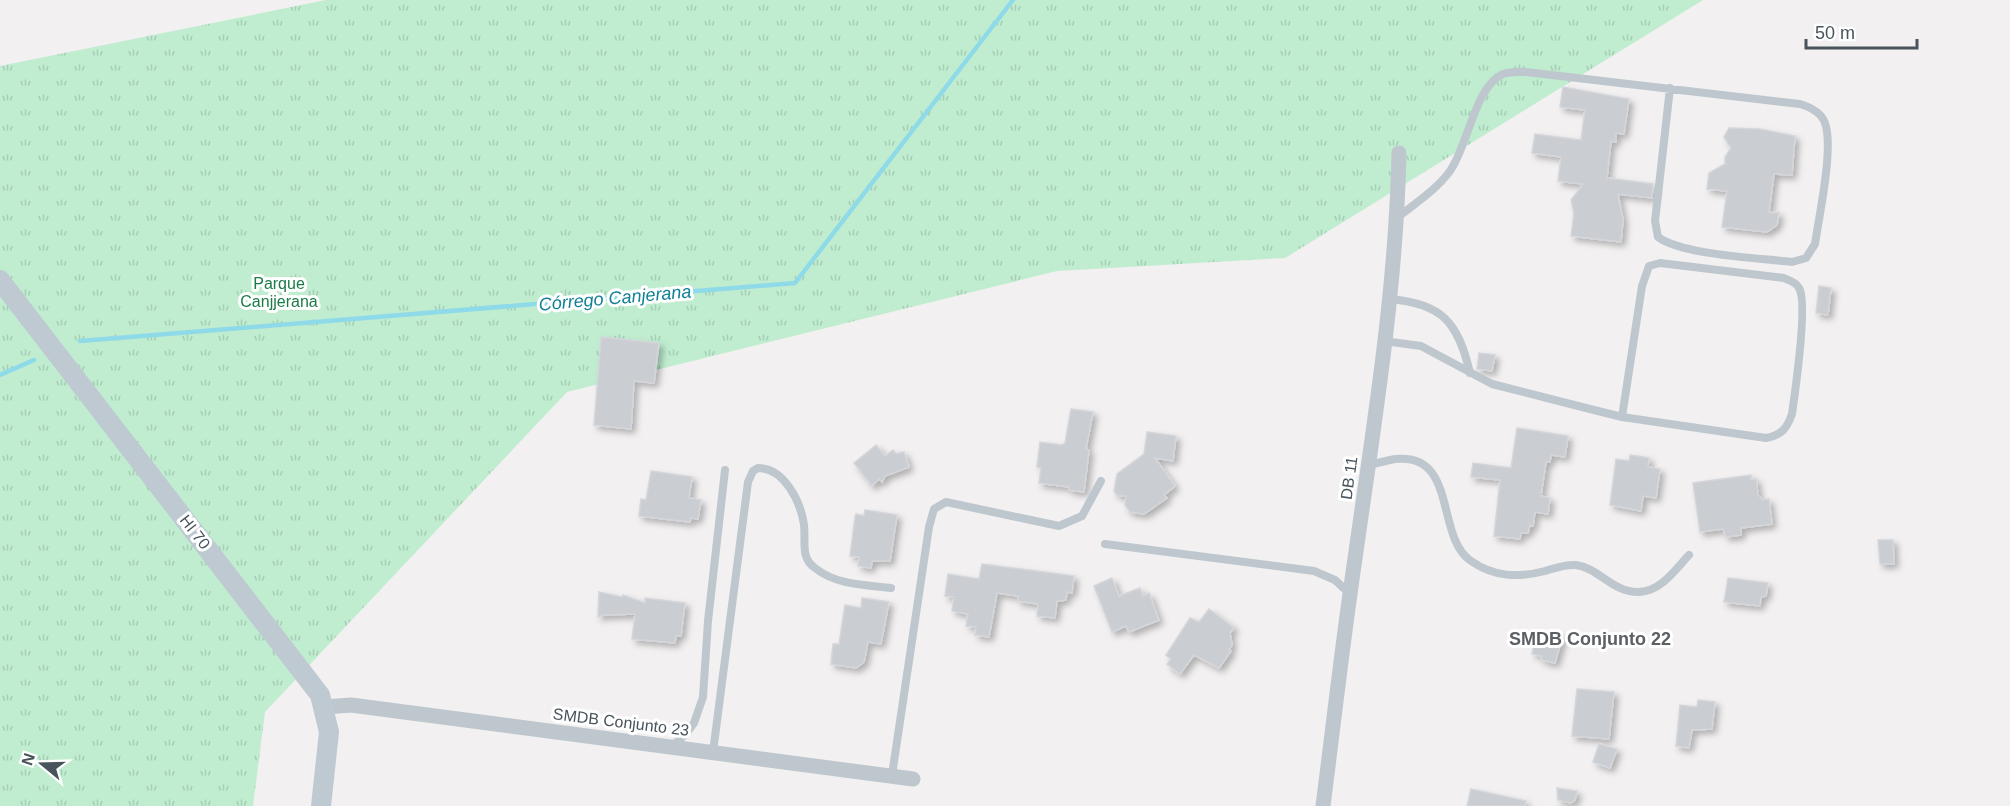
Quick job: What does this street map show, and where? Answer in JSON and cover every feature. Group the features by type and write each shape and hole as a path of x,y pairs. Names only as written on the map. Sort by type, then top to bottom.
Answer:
{"street":[{"name":"DB 11","path":"1323,806 1350,594 1370,465 1398,217 1399,153"},
{"name":"HI 70","path":"0,280 309,678 325,707 329,732 321,806"},
{"name":"SMDB Conjunto 23","path":"325,707 351,705 913,779"}],"lane":[{"path":"1398,217 1450,172 1460,154 1486,89 1494,79 1505,73 1526,72 1670,87 1800,104 1818,112 1825,122 1827,141 1815,244 1806,258 1792,262 1692,249 1674,245 1658,237 1656,220 1670,87"},
{"path":"1384,340 1421,346 1492,384 1622,417 1754,438 1776,436 1787,427 1794,399 1803,309 1800,288 1794,282 1784,279 1660,263 1649,266 1642,286 1622,417"},
{"path":"1389,299 1414,301 1430,306 1445,318 1457,331 1470,373"},
{"path":"1370,465 1397,458 1416,461 1430,469 1444,498 1454,539 1468,559 1491,572 1513,576 1575,564 1586,567 1624,590 1638,592 1652,589 1666,580 1689,555"},
{"path":"713,752 748,482 753,471 758,468 770,470 782,478 792,492 804,525 805,557 814,568 840,581 891,588"},
{"path":"670,747 686,735 694,723 703,697 708,621 725,470"},
{"path":"892,775 929,526 934,509 946,502 1059,526 1082,516 1101,481"},
{"path":"1105,544 1314,571 1335,580 1350,594"}],"green space":[{"name":"Parque Canjjerana","path":"326,0 1703,0 1285,258 1057,271 567,392 265,712 253,806 0,806 0,66"}],"building":[{"path":"1563,87 1629,99 1624,134 1616,133 1616,142 1611,141 1607,178 1653,184 1652,198 1618,194 1623,220 1621,242 1571,236 1574,213 1571,200 1583,184 1558,181 1561,157 1532,153 1535,134 1581,140 1585,110 1560,107"},
{"path":"1729,128 1760,129 1795,136 1792,175 1774,174 1769,212 1779,213 1777,225 1767,232 1722,227 1727,191 1707,189 1709,173 1725,164 1725,157 1731,148 1724,137"},
{"path":"1819,286 1831,288 1828,315 1816,313"},
{"path":"601,337 659,343 654,383 634,381 631,429 594,425"},
{"path":"1479,353 1495,355 1492,371 1477,369"},
{"path":"1071,409 1093,412 1086,449 1089,450 1084,492 1069,490 1069,487 1039,483 1041,468 1037,467 1040,442 1062,445 1065,443"},
{"path":"1517,428 1568,436 1565,457 1551,455 1550,462 1546,462 1541,496 1550,498 1548,514 1535,512 1533,526 1530,525 1528,533 1521,533 1520,539 1494,536 1500,480 1471,477 1473,463 1511,468"},
{"path":"1147,432 1176,436 1173,461 1155,458 1175,486 1164,495 1167,498 1144,514 1130,512 1125,505 1126,496 1117,495 1114,491 1117,474 1144,454"},
{"path":"876,445 885,456 893,450 896,454 904,452 909,467 885,476 882,482 879,479 872,486 854,463"},
{"path":"1630,455 1649,458 1648,467 1660,469 1656,498 1643,496 1641,511 1610,505 1616,459 1629,461"},
{"path":"651,471 692,477 689,498 701,500 698,519 691,518 690,522 639,516 641,499 646,500"},
{"path":"1751,475 1751,480 1756,479 1758,495 1763,500 1769,499 1772,524 1741,528 1741,535 1726,537 1723,529 1700,532 1693,483"},
{"path":"865,510 897,515 890,561 872,561 871,568 858,566 859,557 850,556 855,517 856,514 864,516"},
{"path":"1878,540 1893,540 1894,564 1880,564"},
{"path":"982,564 1074,576 1072,593 1067,592 1066,600 1057,601 1055,618 1037,616 1038,604 1018,601 1018,596 997,593 989,637 975,635 976,627 966,626 968,614 952,611 954,597 945,596 948,574 979,579"},
{"path":"1112,578 1119,596 1140,588 1143,596 1149,593 1159,620 1129,632 1126,626 1112,632 1094,586"},
{"path":"1728,578 1768,583 1766,596 1761,597 1760,606 1724,602"},
{"path":"599,592 622,597 623,595 645,603 645,598 685,603 681,636 676,636 675,643 632,639 635,614 598,617"},
{"path":"862,598 889,602 881,644 868,642 864,662 856,668 831,664 833,644 839,644 845,605 861,608"},
{"path":"1209,609 1234,628 1230,633 1232,645 1229,649 1231,651 1219,668 1194,655 1180,674 1167,664 1171,659 1166,655 1190,618 1199,622"},
{"path":"1549,632 1563,635 1555,663 1541,660 1542,656 1532,654 1535,640 1541,641 1542,635 1549,636"},
{"path":"1577,689 1614,692 1609,739 1572,736"},
{"path":"1698,700 1715,702 1712,729 1692,730 1689,748 1676,746 1680,705 1697,707"},
{"path":"1599,744 1617,749 1610,768 1593,762"},
{"path":"1557,788 1577,791 1575,800 1571,803 1558,800"},
{"path":"1471,789 1526,801 1525,806 1467,806"}],"waterway":[{"name":"Córrego Canjerana","path":"80,341 795,283 1013,0"},
{"path":"0,375 34,360"}],"district":[{"name":"SMDB Conjunto 22","path":"1590,639"}]}
